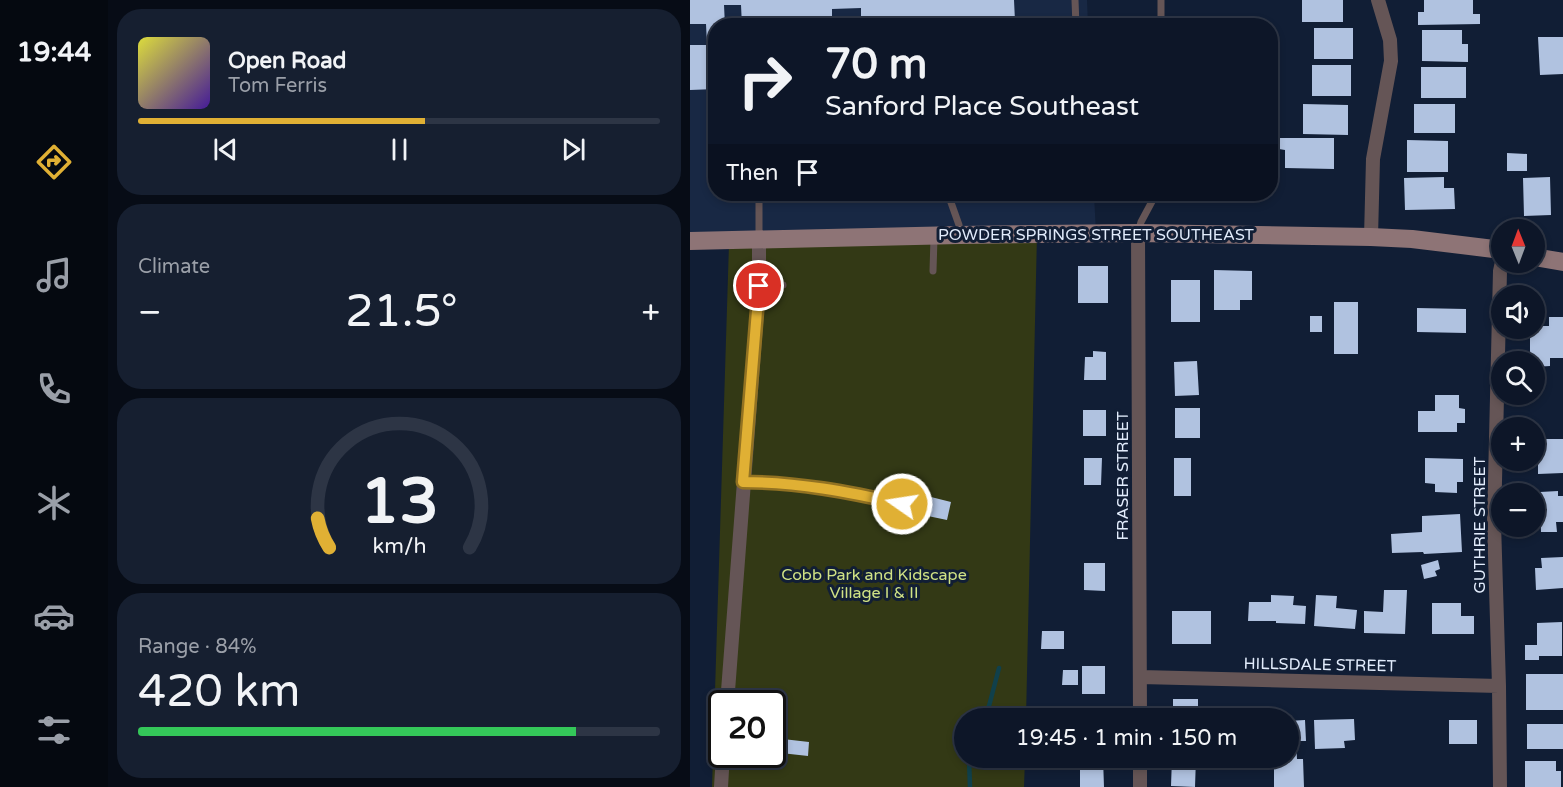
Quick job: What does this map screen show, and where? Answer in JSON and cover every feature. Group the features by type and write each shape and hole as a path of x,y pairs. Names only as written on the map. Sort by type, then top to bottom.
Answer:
{"street":[{"path":"1371,237 1373,159 1391,61 1390,40 1378,0"},
{"name":"POWDER SPRINGS STREET SOUTHEAST","path":"690,241 1138,232 1371,237 1491,249"},
{"name":"FRASER STREET","path":"1138,232 1140,708"},
{"path":"728,690 759,286 759,240"},
{"path":"1545,259 1563,262"},
{"name":"GUTHRIE STREET","path":"1500,273 1494,523 1500,787"},
{"name":"HILLSDALE STREET","path":"1141,677 1499,686"},
{"path":"721,787 722,768"},
{"path":"1140,768 1140,787"}],"lane":[{"path":"1075,0 1076,18"},
{"path":"1161,0 1161,18"},
{"path":"759,201 759,240"},
{"path":"950,201 959,235"},
{"path":"1138,232 1152,201"},
{"path":"933,271 934,235"},
{"path":"759,286 783,285"},
{"path":"743,482 788,483 902,504"}],"shaded area":[{"path":"690,0 1087,0 1088,18 708,18 708,201 1094,201 1096,233 690,243"}],"green space":[{"name":"Cobb Park and Kidscape Village I & II","path":"1037,234 1026,708 954,708 954,768 1025,768 1024,787 712,787 713,768 786,768 786,690 715,690 729,244"}],"building":[{"path":"690,0 1014,0 1015,18 861,18 861,8 832,9 832,18 742,18 741,5 724,5 725,18 708,18 708,89 690,90 690,45 707,45 706,24 690,24"},
{"path":"1302,0 1343,0 1343,22 1302,22"},
{"path":"1424,0 1473,0 1473,14 1480,14 1480,24 1418,25 1418,12 1424,12"},
{"path":"1314,28 1353,28 1353,59 1314,59"},
{"path":"1422,30 1462,30 1462,44 1468,44 1468,62 1422,61"},
{"path":"1538,37 1563,37 1563,74 1540,75"},
{"path":"1312,65 1351,65 1351,96 1312,96"},
{"path":"1421,67 1466,67 1466,98 1421,98"},
{"path":"1303,104 1348,105 1348,135 1303,134"},
{"path":"1414,104 1455,104 1455,133 1414,133"},
{"path":"1279,138 1334,138 1334,169 1285,168 1285,150 1279,149"},
{"path":"1407,140 1448,141 1448,172 1407,172"},
{"path":"1507,153 1527,154 1527,171 1507,171"},
{"path":"1444,177 1444,188 1454,188 1455,209 1405,210 1404,178"},
{"path":"1550,177 1551,215 1524,216 1523,178"},
{"path":"1078,266 1108,266 1108,303 1078,303"},
{"path":"1214,270 1252,271 1252,300 1240,300 1240,310 1214,310"},
{"path":"1171,280 1200,280 1200,322 1171,322"},
{"path":"1334,302 1358,302 1358,354 1334,354"},
{"path":"1417,308 1466,309 1466,333 1417,332"},
{"path":"1310,316 1322,316 1322,332 1310,332"},
{"path":"1549,317 1563,317 1563,358 1550,358 1550,366 1545,366 1545,351 1530,351 1530,339 1545,339 1545,326 1549,326"},
{"path":"1093,351 1106,352 1106,380 1084,380 1085,357 1093,357"},
{"path":"1197,361 1199,395 1175,396 1174,362"},
{"path":"1435,395 1459,395 1459,408 1465,409 1465,423 1457,423 1457,432 1418,432 1418,411 1435,411"},
{"path":"1175,408 1200,408 1200,438 1175,438"},
{"path":"1083,410 1106,410 1106,436 1083,436"},
{"path":"1545,439 1563,439 1563,473 1538,474 1538,471 1545,471"},
{"path":"1084,458 1102,458 1101,485 1084,485"},
{"path":"1174,458 1191,458 1191,496 1174,496"},
{"path":"1425,458 1463,459 1463,482 1457,482 1457,493 1435,492 1435,484 1425,483"},
{"path":"1558,491 1558,496 1563,496 1563,522 1556,522 1557,532 1545,532 1545,492"},
{"path":"927,496 951,502 947,520 923,515"},
{"path":"1460,514 1462,552 1392,553 1391,534 1422,532 1422,516"},
{"path":"1563,557 1563,588 1536,590 1535,568 1542,568 1541,558"},
{"path":"1438,560 1440,569 1435,571 1437,576 1424,579 1421,565"},
{"path":"1084,563 1105,563 1105,591 1084,590"},
{"path":"1384,590 1407,590 1405,634 1364,633 1364,611 1383,612"},
{"path":"1271,595 1294,596 1293,605 1306,606 1305,624 1248,621 1249,602 1271,602"},
{"path":"1316,595 1337,596 1336,608 1357,610 1355,629 1314,626"},
{"path":"1432,603 1461,603 1461,616 1474,616 1474,634 1432,634"},
{"path":"1172,611 1211,611 1211,644 1172,644"},
{"path":"1562,622 1562,656 1539,656 1539,660 1525,660 1525,645 1537,645 1537,623"},
{"path":"1042,631 1064,631 1064,649 1041,649"},
{"path":"1082,666 1105,666 1105,694 1082,694"},
{"path":"1063,670 1078,670 1078,685 1062,685"},
{"path":"1526,674 1563,674 1563,710 1526,710"},
{"path":"1173,699 1198,699 1198,708 1173,708"},
{"path":"1354,719 1355,740 1344,741 1345,748 1315,749 1314,720"},
{"path":"1299,720 1305,720 1306,741 1299,741"},
{"path":"1449,720 1477,720 1477,744 1449,744"},
{"path":"1527,724 1563,724 1563,749 1527,749"},
{"path":"786,739 809,742 808,756 786,754"},
{"path":"1299,759 1303,759 1304,787 1274,787 1274,768 1299,768"},
{"path":"1525,761 1556,761 1556,771 1561,771 1561,787 1525,787"},
{"path":"1080,768 1103,768 1104,787 1080,787"},
{"path":"1172,768 1196,768 1195,787 1171,786"}],"waterway":[{"path":"988,708 999,668"},
{"path":"969,768 970,787"}],"route":[{"path":"759,286 743,482 788,483 902,504"}]}
